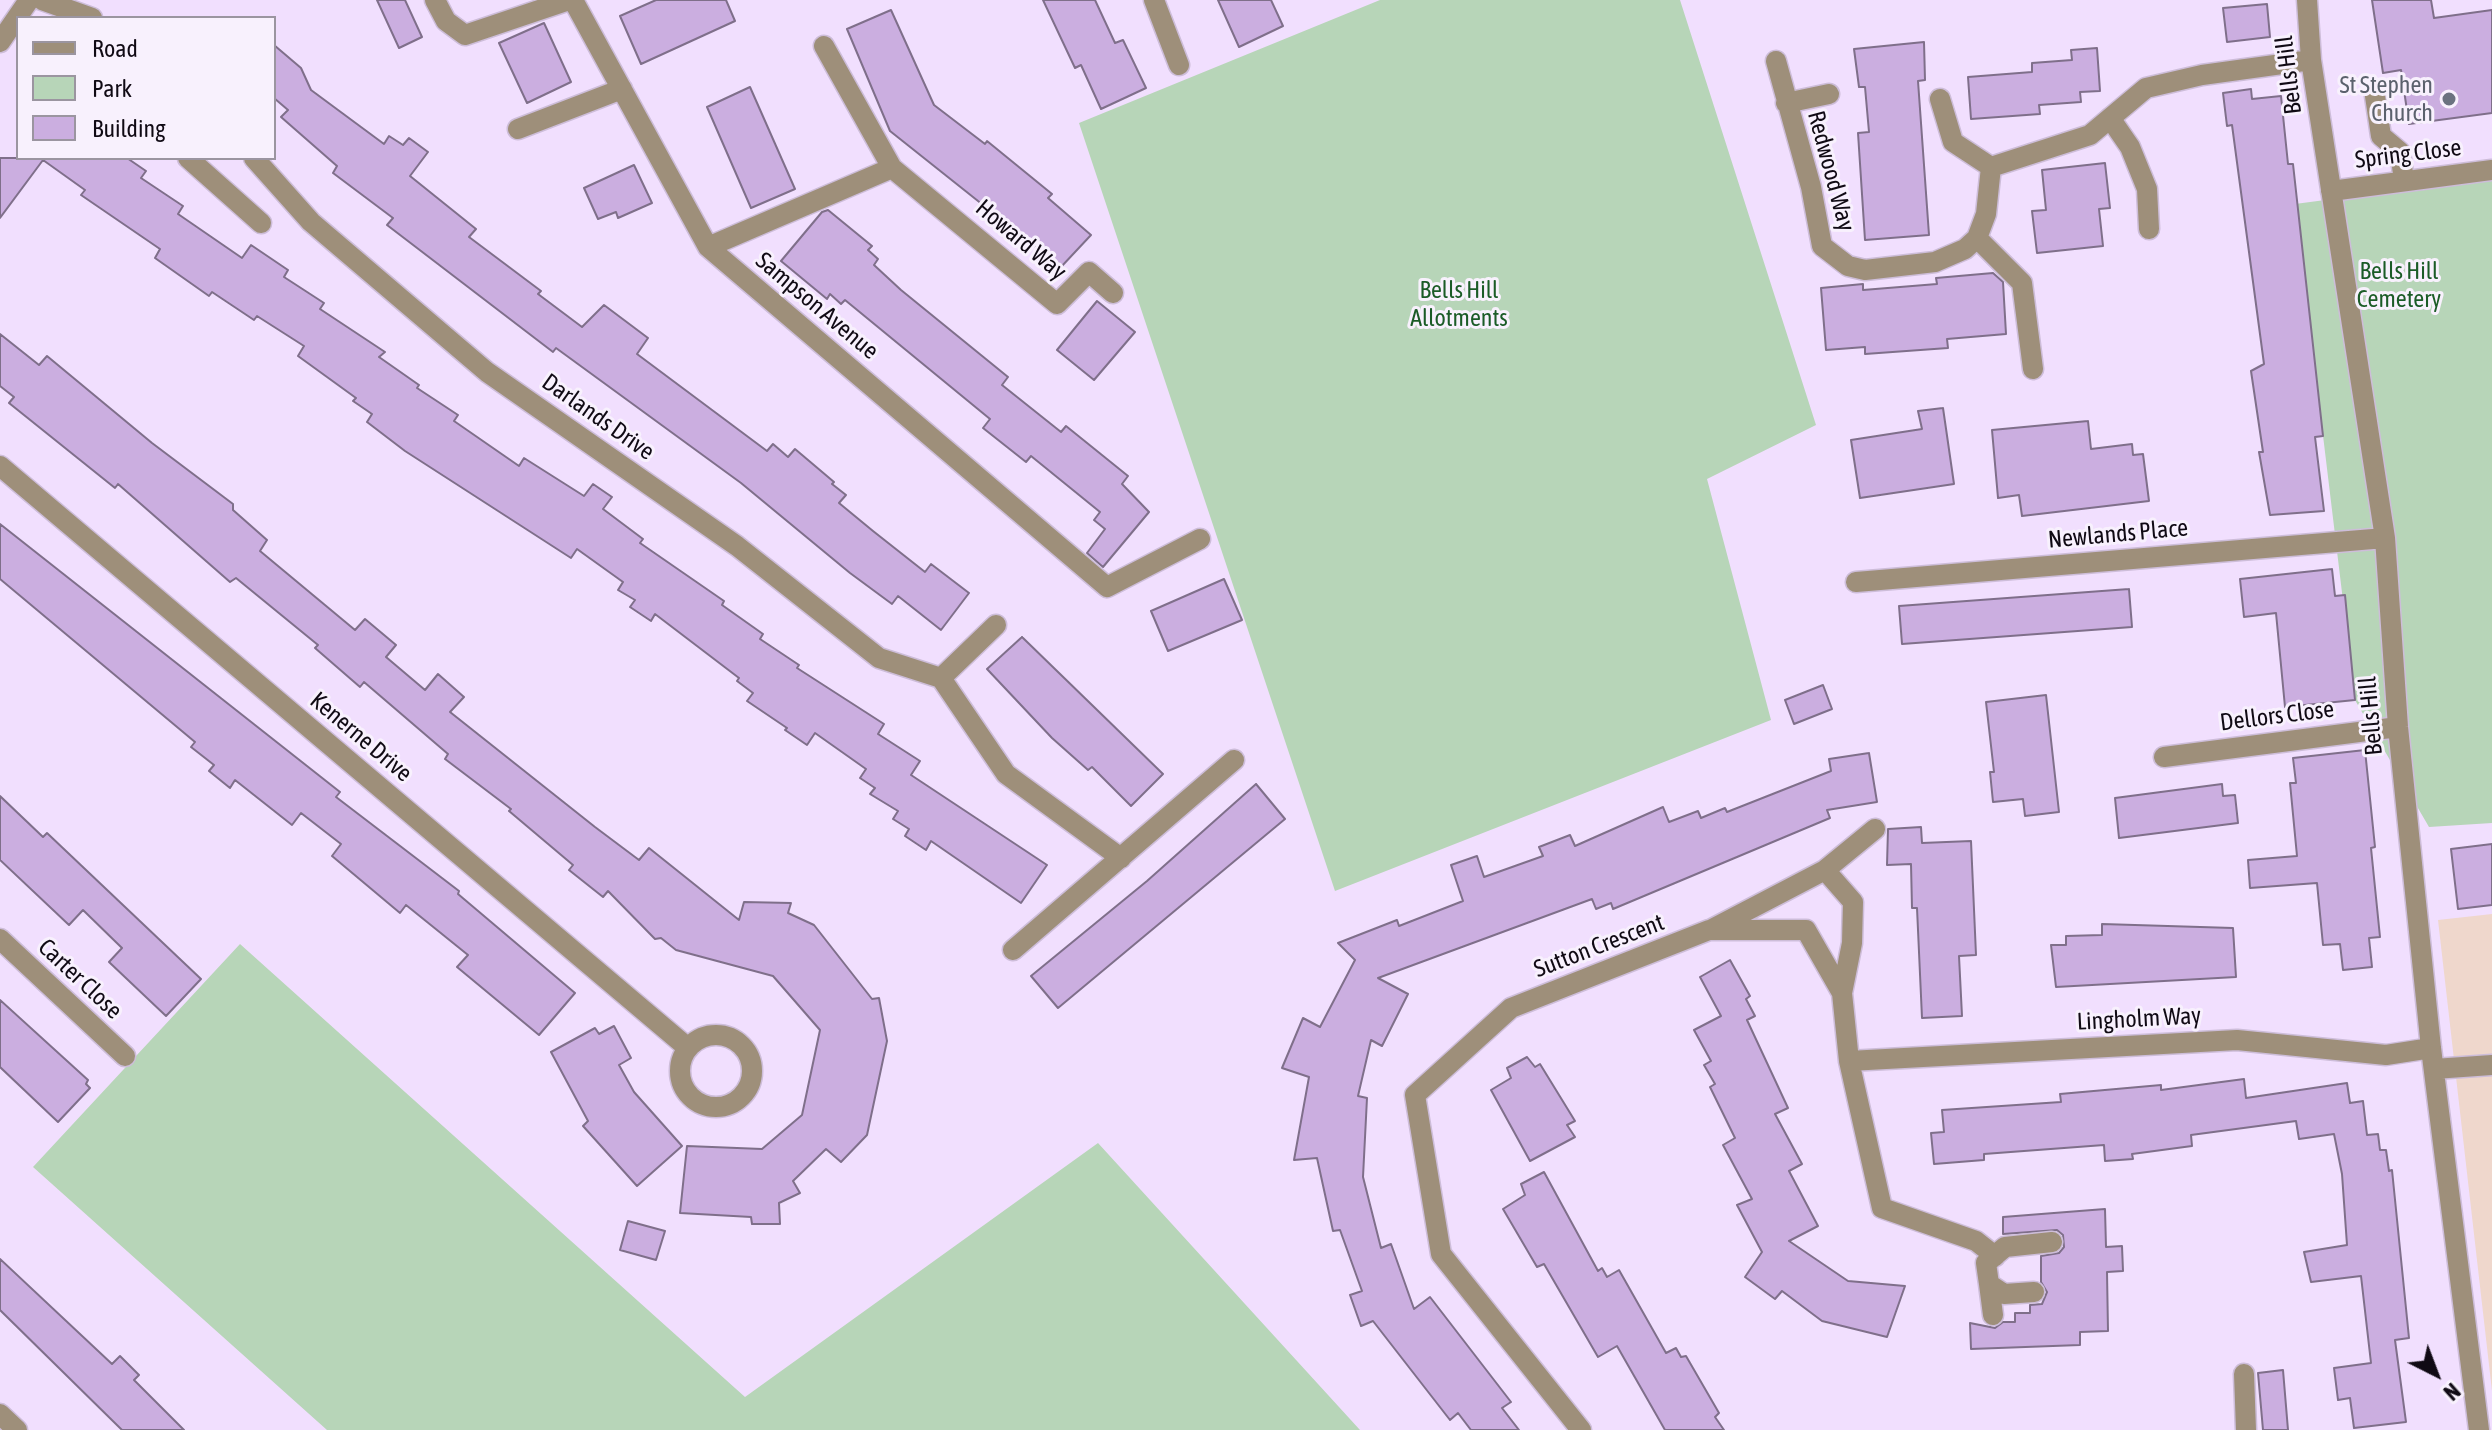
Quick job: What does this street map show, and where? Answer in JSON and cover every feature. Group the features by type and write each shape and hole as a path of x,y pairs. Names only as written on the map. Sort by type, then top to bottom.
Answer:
{"street":[{"path":"42,0 86,16"},
{"path":"435,0 446,21 465,35 571,0"},
{"name":"Sampson Avenue","path":"571,0 708,247 1107,587 1200,539"},
{"path":"1154,0 1179,65"},
{"name":"Bells Hill","path":"2307,0 2311,60 2385,538 2398,727 2432,1059 2479,1430"},
{"path":"0,42 16,19"},
{"name":"Howard Way","path":"824,46 892,168 1057,304 1089,272 1113,293"},
{"path":"1991,167 2090,135 2146,88 2202,75 2311,60"},
{"name":"Redwood Way","path":"1776,61 1811,187 1822,246 1834,259 1865,270 1935,262 1952,256 1977,238"},
{"path":"518,129 622,89"},
{"path":"1786,103 1829,94"},
{"path":"2375,96 2381,136 2400,152 2404,181"},
{"path":"1940,99 1953,142 1991,167"},
{"path":"2110,118 2130,147 2147,189 2149,229"},
{"path":"195,160 261,223"},
{"name":"Darlands Drive","path":"256,160 311,222 487,372 737,546 879,658 941,678"},
{"path":"1991,167 1986,214 1977,238 2022,283 2033,369"},
{"path":"708,247 892,168"},
{"name":"Spring Close","path":"2331,191 2492,170"},
{"name":"Kenerne Drive","path":"0,466 688,1048"},
{"name":"Newlands Place","path":"1856,582 2385,538"},
{"path":"996,625 941,678 1006,774 1121,858"},
{"name":"Dellors Close","path":"2164,757 2398,727"},
{"path":"1013,950 1234,760"},
{"path":"1709,930 1825,870 1875,829"},
{"path":"1825,870 1853,902 1852,943 1842,993"},
{"name":"Sutton Crescent","path":"1581,1430 1441,1254 1415,1095 1511,1008 1709,930 1806,930 1842,993 1849,1061 1882,1208 1976,1241 1995,1256"},
{"name":"Carter Close","path":"0,939 125,1056"},
{"name":"Lingholm Way","path":"1849,1061 2237,1040 2492,1065"},
{"path":"1993,1315 1986,1263 2005,1247 2052,1242"},
{"path":"1989,1284 2004,1294 2034,1292"},
{"path":"2244,1374 2246,1430"},
{"path":"0,1414 17,1430"}],"shaded area":[{"path":"2492,914 2492,1391 2438,920"}],"green space":[{"name":"Bells Hill Allotments","path":"1380,0 1680,0 1816,425 1707,479 1771,720 1335,891 1079,123"},
{"name":"Bells Hill Cemetery","path":"2492,178 2492,823 2429,827 2355,700 2295,204"},
{"path":"240,944 745,1397 1098,1143 1360,1430 327,1430 33,1167"}],"building":[{"path":"377,0 405,0 422,37 399,48"},
{"path":"656,0 726,0 735,21 641,64 620,16"},
{"path":"1043,0 1095,0 1115,43 1123,40 1146,88 1101,109 1081,65 1075,68"},
{"path":"1218,0 1271,0 1283,26 1239,47"},
{"path":"2372,0 2431,0 2434,18 2492,10 2492,113 2409,124 2401,70 2383,73"},
{"path":"2267,4 2270,37 2227,42 2223,8"},
{"path":"891,10 934,105 985,144 987,141 1052,194 1048,198 1091,235 1061,267 890,131 847,29"},
{"path":"544,23 571,82 527,103 499,43"},
{"path":"1924,42 1925,80 1918,81 1929,235 1865,240 1858,133 1869,132 1865,87 1859,87 1854,49"},
{"path":"276,47 301,68 311,90 384,144 389,136 403,145 409,138 428,152 410,176 476,229 469,237 541,291 538,294 582,327 604,305 648,338 637,354 767,451 773,444 788,457 795,449 846,495 839,503 925,572 931,564 969,593 941,630 898,596 892,604 741,483 556,348 553,352 387,225 393,218 333,173 337,166 281,117 288,110 276,100"},
{"path":"2097,48 2100,91 2080,92 2081,102 2039,105 2040,114 1971,119 1968,77 2032,72 2032,63 2072,60 2071,50"},
{"path":"750,87 795,189 751,208 707,107"},
{"path":"2251,89 2252,99 2281,96 2288,164 2293,164 2323,436 2315,437 2324,511 2270,515 2259,452 2263,452 2251,371 2264,364 2232,125 2227,126 2223,93"},
{"path":"0,158 43,160 0,218"},
{"path":"43,160 130,160 146,171 141,178 183,206 178,214 242,258 251,245 288,270 284,277 324,303 320,309 385,352 379,357 419,385 417,388 458,415 454,421 519,466 524,458 584,496 593,484 612,497 603,509 643,539 640,543 724,601 722,605 763,634 760,639 799,665 797,668 884,724 878,734 920,761 911,775 1047,865 1021,903 931,841 926,850 905,836 909,829 893,819 898,811 870,794 875,788 860,778 866,769 815,733 807,745 785,730 787,728 747,701 753,693 737,681 739,678 655,614 651,621 630,607 635,600 618,590 623,582 577,549 571,558 405,451 367,422 372,414 353,401 356,398 298,356 304,346 257,316 254,320 212,292 209,296 155,258 160,249 81,195 85,190"},
{"path":"2105,163 2110,208 2099,209 2103,246 2037,253 2032,211 2046,210 2042,170"},
{"path":"634,165 652,203 618,218 616,212 598,219 584,188"},
{"path":"828,210 872,246 868,250 878,259 874,265 1008,377 1002,385 1061,432 1066,426 1128,476 1122,484 1149,512 1103,567 1087,553 1105,529 1094,520 1100,512 1031,456 1026,462 983,428 990,419 845,300 841,304 830,294 827,299 781,261 822,212"},
{"path":"1993,273 2003,282 2006,334 1947,339 1948,348 1865,354 1865,347 1826,350 1821,288 1863,284 1863,290 1937,284 1936,278"},
{"path":"1097,301 1135,332 1094,380 1057,350"},
{"path":"0,334 39,365 47,356 152,443 233,504 233,510 267,540 260,551 355,630 365,619 396,645 386,657 425,690 438,674 464,697 450,712 595,827 639,860 649,848 739,920 744,902 791,903 788,913 814,925 872,999 879,998 887,1041 867,1135 841,1162 826,1149 793,1181 800,1193 779,1203 780,1224 752,1224 751,1217 680,1213 687,1146 762,1149 802,1115 820,1030 773,976 676,950 661,938 655,939 608,891 603,897 569,870 573,865 509,811 511,809 445,759 448,754 364,682 360,687 315,648 318,645 236,578 230,582 118,484 115,488 9,403 14,397 0,386"},
{"path":"1943,408 1954,484 1860,498 1851,440 1922,429 1918,411"},
{"path":"2088,421 2091,449 2132,444 2133,455 2143,454 2149,501 2022,516 2019,495 1998,498 1992,430"},
{"path":"0,524 340,792 336,797 459,891 458,894 575,993 539,1035 457,967 468,955 406,905 400,913 332,856 341,844 301,813 292,825 235,780 230,788 209,771 214,765 191,747 195,742 0,579"},
{"path":"2332,569 2335,596 2345,595 2355,700 2285,707 2276,613 2244,617 2240,579"},
{"path":"1224,579 1242,620 1168,651 1151,611"},
{"path":"2129,589 2132,627 1902,644 1899,606"},
{"path":"1022,637 1163,774 1131,806 1092,767 1088,770 1052,738 987,669"},
{"path":"1823,685 1832,709 1794,724 1785,700"},
{"path":"2046,695 2059,812 2025,816 2023,799 1993,802 1990,772 1994,772 1986,702"},
{"path":"2365,750 2380,937 2369,938 2372,967 2343,970 2340,944 2323,945 2317,883 2250,888 2248,860 2297,856 2290,783 2296,783 2293,758"},
{"path":"1869,753 1877,802 1827,810 1830,818 1613,909 1611,903 1596,909 1592,899 1378,978 1408,994 1382,1046 1371,1040 1358,1096 1367,1098 1363,1177 1381,1248 1391,1244 1414,1309 1430,1297 1511,1402 1502,1408 1519,1430 1471,1430 1458,1413 1450,1420 1373,1321 1361,1326 1350,1295 1362,1291 1340,1230 1333,1231 1317,1158 1294,1160 1309,1077 1282,1068 1303,1018 1320,1027 1355,960 1338,943 1397,920 1399,926 1463,901 1451,865 1477,856 1484,877 1543,856 1539,847 1570,835 1575,846 1663,807 1669,822 1698,811 1701,818 1725,808 1727,812 1831,771 1829,759"},
{"path":"1256,784 1285,819 1058,1008 1031,976 1147,881"},
{"path":"2222,784 2223,796 2235,795 2238,823 2119,838 2115,798"},
{"path":"0,796 43,837 47,833 201,979 166,1016 109,962 122,948 83,910 69,925 0,860"},
{"path":"1921,827 1922,843 1971,841 1976,955 1959,956 1962,1016 1922,1018 1917,908 1912,908 1911,864 1887,865 1888,829"},
{"path":"2492,844 2492,905 2458,909 2451,849"},
{"path":"2102,924 2233,928 2236,977 2056,987 2051,945 2066,945 2066,936 2102,935"},
{"path":"1730,960 1750,996 1746,999 1755,1016 1747,1020 1788,1108 1775,1114 1802,1164 1789,1171 1818,1226 1789,1241 1848,1281 1905,1286 1887,1337 1822,1321 1782,1291 1775,1299 1745,1277 1762,1252 1737,1205 1752,1199 1723,1145 1735,1138 1710,1087 1715,1084 1704,1065 1711,1061 1694,1030 1721,1016 1700,977"},
{"path":"0,1000 88,1080 86,1084 90,1088 58,1122 0,1067"},
{"path":"614,1026 631,1058 619,1065 634,1092 682,1146 637,1186 583,1126 588,1121 551,1052 595,1028 599,1034"},
{"path":"1527,1057 1535,1067 1540,1064 1575,1121 1567,1125 1575,1137 1530,1161 1491,1090 1511,1078 1507,1068"},
{"path":"2244,1079 2246,1098 2347,1083 2350,1103 2363,1101 2367,1135 2378,1134 2380,1150 2386,1150 2389,1171 2392,1170 2409,1338 2395,1340 2406,1422 2354,1428 2350,1398 2338,1400 2334,1368 2371,1363 2361,1276 2311,1282 2304,1252 2347,1245 2342,1174 2334,1134 2299,1139 2296,1121 2191,1135 2192,1146 2132,1154 2133,1159 2105,1161 2104,1145 1984,1154 1984,1160 1934,1164 1931,1133 1944,1132 1942,1110 2061,1102 2060,1094 2161,1085 2161,1090"},
{"path":"1544,1172 1598,1271 1602,1268 1607,1277 1619,1270 1666,1353 1676,1348 1681,1357 1686,1356 1719,1413 1715,1417 1724,1430 1665,1430 1617,1346 1598,1357 1544,1264 1537,1267 1503,1209 1525,1195 1521,1184"},
{"path":"2105,1209 2106,1247 2122,1246 2123,1271 2107,1272 2108,1331 2080,1332 2080,1345 1971,1349 1970,1323 1995,1328 2003,1322 2015,1322 2015,1313 2030,1313 2030,1305 2042,1304 2047,1292 2041,1282 2041,1256 2059,1253 2064,1247 2063,1235 2057,1230 2003,1234 2003,1217"},
{"path":"628,1221 665,1231 656,1260 620,1250"},
{"path":"0,1259 112,1364 120,1356 139,1375 134,1380 184,1430 122,1430 0,1310"},
{"path":"2283,1370 2288,1430 2263,1430 2258,1373"}],"place":[{"name":"St Stephen Church","path":"2449,99"}]}
